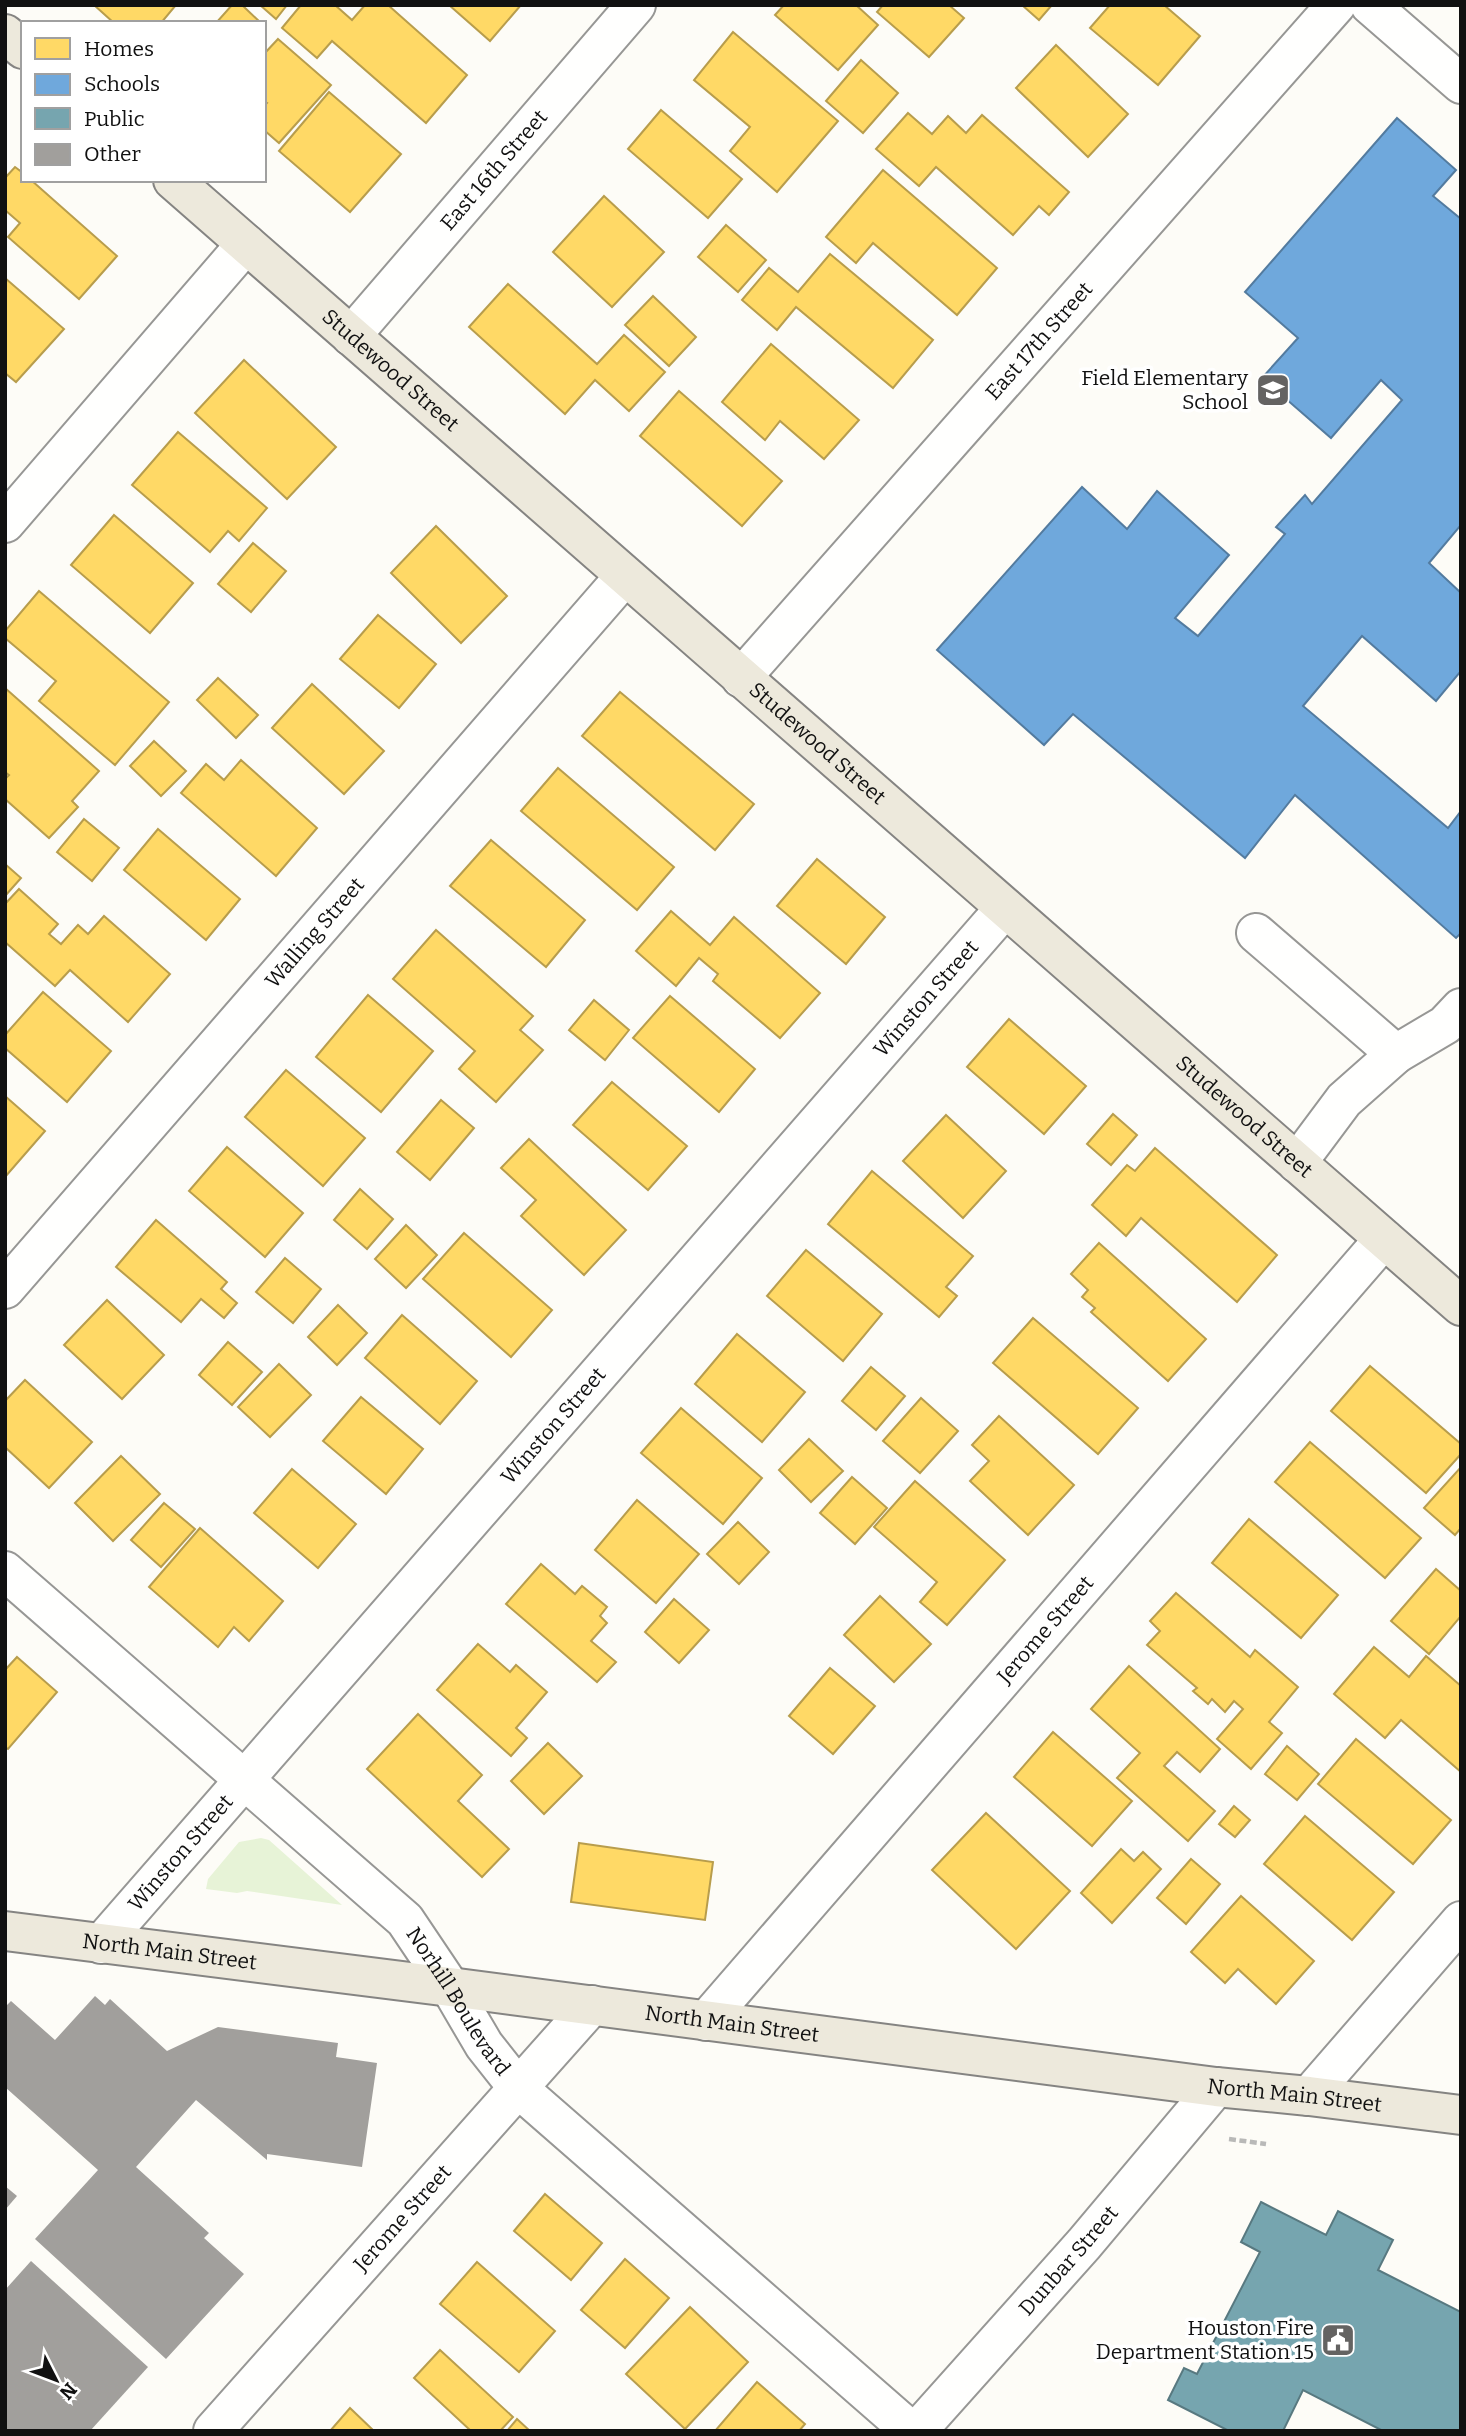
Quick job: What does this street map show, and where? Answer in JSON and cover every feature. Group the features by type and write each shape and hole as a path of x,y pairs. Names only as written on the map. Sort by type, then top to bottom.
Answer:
{"main road":[{"path":"5,34 21,47"},
{"name":"Studewood Street","path":"175,182 1461,1306"},
{"name":"North Main Street","path":"5,1931 1216,2087 1461,2115"}],"street":[{"name":"East 16th Street","path":"351,336 636,5"},
{"name":"East 17th Street","path":"741,678 1336,5"},
{"path":"1370,5 1461,84"},
{"path":"5,523 246,244"},
{"name":"Walling Street","path":"5,1289 625,576"},
{"name":"Winston Street","path":"100,1944 1004,908"},
{"path":"1256,933 1396,1054"},
{"path":"1297,1163 1344,1100 1396,1054 1445,1025 1461,1008"},
{"name":"Jerome Street","path":"706,2021 1384,1239"},
{"name":"Norhill Boulevard","path":"5,1571 405,1920 450,1987 484,2045 518,2088 911,2431"},
{"path":"1310,2096 1461,1921"},
{"name":"Jerome Street","path":"213,2431 592,2005"},
{"name":"Dunbar Street","path":"917,2431 1084,2244 1216,2087"}],"path":[{"path":"1222,2138 1266,2144"}],"green space":[{"path":"261,1838 269,1840 342,1905 247,1891 237,1893 206,1889 208,1879 239,1842"}],"building: Homes":[{"path":"94,5 176,5 163,21 112,21"},
{"path":"232,5 242,5 259,21 218,21"},
{"path":"260,5 287,5 276,19"},
{"path":"301,5 335,5 352,20 365,5 388,5 467,75 426,123 332,41 317,58 282,28"},
{"path":"449,5 521,5 490,41"},
{"path":"784,5 856,5 878,25 838,70 775,15"},
{"path":"883,5 949,5 964,18 929,57 877,12"},
{"path":"1022,5 1052,5 1039,20"},
{"path":"1110,5 1164,5 1200,36 1158,85 1090,28"},
{"path":"733,32 838,121 777,192 730,151 750,127 694,80"},
{"path":"278,39 331,85 279,143 266,132 266,52"},
{"path":"1056,45 1128,114 1088,157 1016,88"},
{"path":"861,60 898,93 863,133 826,101"},
{"path":"329,92 401,154 350,212 279,151"},
{"path":"661,110 742,179 708,218 628,149"},
{"path":"908,113 932,134 948,116 966,133 982,115 1069,192 1049,215 1039,206 1013,235 936,167 919,186 876,149"},
{"path":"15,167 21,172 21,182 33,182 117,256 79,299 8,237 20,223 5,210 5,178"},
{"path":"883,170 997,268 957,315 873,243 856,263 826,237"},
{"path":"604,196 664,252 612,307 553,252"},
{"path":"726,225 766,260 738,292 698,257"},
{"path":"830,254 933,340 893,388 796,307 777,330 742,300 769,268 798,292"},
{"path":"5,278 64,329 16,382 5,373"},
{"path":"508,284 597,364 624,335 665,372 629,411 595,380 565,414 469,327"},
{"path":"653,296 696,337 669,366 625,325"},
{"path":"771,344 859,420 824,459 780,421 765,440 722,402"},
{"path":"244,360 336,447 287,499 195,413"},
{"path":"679,391 782,481 742,526 640,436"},
{"path":"178,432 267,508 239,541 228,531 210,552 132,485"},
{"path":"114,515 193,583 150,633 71,565"},
{"path":"436,526 507,596 461,643 391,573"},
{"path":"253,543 286,571 251,612 218,584"},
{"path":"39,591 169,702 115,765 39,701 56,681 5,638 5,631"},
{"path":"378,615 436,664 399,708 340,659"},
{"path":"218,678 258,715 236,738 197,700"},
{"path":"312,684 384,751 344,794 272,728"},
{"path":"5,688 99,771 72,801 78,807 49,838 5,799 5,779 9,775 5,772"},
{"path":"620,692 754,804 715,850 582,736"},
{"path":"154,741 186,771 161,796 130,766"},
{"path":"241,760 317,828 276,876 181,793 206,764 224,780"},
{"path":"558,768 674,867 637,910 521,811"},
{"path":"84,819 119,848 92,881 57,852"},
{"path":"158,829 240,899 206,940 124,870"},
{"path":"491,840 585,920 546,967 450,886"},
{"path":"817,859 885,917 846,964 777,906"},
{"path":"5,864 21,878 5,896"},
{"path":"19,889 58,924 49,934 61,944 78,925 88,934 104,916 170,974 128,1022 70,970 55,986 5,942 5,904"},
{"path":"671,911 710,945 734,917 820,993 780,1038 713,981 718,974 699,958 676,986 636,951"},
{"path":"436,930 533,1016 520,1030 543,1050 496,1102 459,1069 475,1051 393,979"},
{"path":"43,992 111,1051 67,1102 5,1048 5,1035"},
{"path":"368,995 433,1051 381,1112 316,1057"},
{"path":"670,996 755,1069 719,1112 633,1038"},
{"path":"594,1000 629,1030 605,1060 569,1030"},
{"path":"1009,1019 1086,1086 1044,1134 967,1067"},
{"path":"286,1070 365,1138 323,1186 245,1117"},
{"path":"612,1082 687,1146 648,1190 573,1125"},
{"path":"5,1096 45,1131 5,1177"},
{"path":"441,1100 474,1128 430,1180 397,1152"},
{"path":"1113,1114 1137,1135 1111,1165 1087,1144"},
{"path":"946,1115 1006,1171 963,1218 903,1161"},
{"path":"529,1139 626,1230 584,1275 521,1216 536,1200 501,1168"},
{"path":"227,1147 303,1213 265,1257 189,1191"},
{"path":"1155,1148 1277,1255 1237,1302 1141,1218 1126,1236 1092,1205 1127,1165 1135,1171"},
{"path":"872,1171 973,1256 946,1287 957,1296 939,1317 828,1224"},
{"path":"360,1189 393,1219 367,1249 334,1220"},
{"path":"156,1220 227,1282 221,1289 237,1303 224,1318 201,1299 181,1322 116,1267"},
{"path":"406,1225 437,1255 406,1288 375,1259"},
{"path":"464,1233 552,1310 511,1357 423,1279"},
{"path":"1099,1243 1206,1339 1168,1381 1091,1312 1095,1308 1082,1297 1088,1290 1071,1274"},
{"path":"806,1250 882,1314 843,1361 767,1296"},
{"path":"285,1258 321,1289 293,1323 256,1292"},
{"path":"107,1300 164,1355 122,1399 64,1345"},
{"path":"338,1305 367,1333 337,1365 308,1337"},
{"path":"402,1315 477,1381 440,1424 365,1358"},
{"path":"1033,1318 1138,1408 1098,1454 993,1363"},
{"path":"737,1334 805,1392 762,1442 695,1384"},
{"path":"228,1342 262,1372 232,1405 199,1375"},
{"path":"279,1364 311,1395 270,1437 238,1407"},
{"path":"1370,1366 1461,1444 1461,1454 1426,1493 1331,1411"},
{"path":"871,1367 905,1396 876,1430 842,1401"},
{"path":"25,1380 92,1442 49,1488 5,1447 5,1401"},
{"path":"361,1397 423,1449 386,1494 323,1441"},
{"path":"921,1398 958,1431 920,1473 883,1441"},
{"path":"681,1408 762,1478 723,1524 641,1453"},
{"path":"999,1416 1074,1485 1028,1535 970,1481 989,1461 972,1445"},
{"path":"809,1439 843,1471 811,1502 779,1470"},
{"path":"1310,1442 1421,1538 1385,1578 1275,1482"},
{"path":"121,1456 160,1494 113,1541 75,1503"},
{"path":"1461,1467 1461,1528 1455,1535 1424,1508"},
{"path":"292,1469 356,1524 318,1568 254,1513"},
{"path":"852,1477 887,1508 855,1544 820,1513"},
{"path":"915,1481 1005,1560 947,1625 920,1602 937,1582 874,1527"},
{"path":"637,1500 699,1554 656,1603 595,1550"},
{"path":"164,1503 195,1529 161,1567 131,1540"},
{"path":"1249,1519 1338,1595 1301,1638 1212,1563"},
{"path":"738,1522 769,1552 739,1584 707,1554"},
{"path":"200,1528 283,1601 249,1641 234,1627 218,1647 149,1587"},
{"path":"541,1564 575,1594 582,1586 607,1607 600,1616 607,1623 591,1641 616,1662 597,1682 506,1604"},
{"path":"1436,1569 1461,1591 1461,1616 1429,1654 1391,1621"},
{"path":"1176,1593 1250,1657 1255,1650 1298,1687 1269,1722 1282,1733 1251,1769 1217,1739 1243,1709 1234,1701 1225,1712 1212,1699 1208,1704 1193,1691 1197,1688 1147,1645 1160,1631 1150,1621"},
{"path":"880,1596 931,1644 894,1682 844,1635"},
{"path":"674,1599 709,1630 679,1663 645,1632"},
{"path":"478,1644 510,1672 516,1665 547,1692 516,1728 527,1738 511,1756 437,1690"},
{"path":"1374,1647 1409,1677 1426,1656 1461,1686 1461,1772 1401,1720 1385,1738 1334,1694"},
{"path":"17,1657 57,1692 8,1749 5,1747 5,1670"},
{"path":"1129,1666 1220,1749 1200,1772 1177,1752 1164,1766 1215,1811 1188,1841 1117,1778 1140,1753 1091,1709"},
{"path":"830,1668 875,1706 833,1754 789,1716"},
{"path":"418,1714 482,1775 458,1801 509,1849 482,1877 367,1769"},
{"path":"1053,1732 1132,1801 1092,1846 1014,1777"},
{"path":"1356,1739 1451,1820 1413,1864 1318,1784"},
{"path":"548,1743 582,1776 544,1814 511,1781"},
{"path":"1287,1746 1319,1774 1297,1800 1265,1774"},
{"path":"1234,1806 1250,1820 1235,1837 1219,1824"},
{"path":"986,1813 1070,1891 1016,1949 932,1870"},
{"path":"1305,1816 1394,1892 1352,1940 1264,1864"},
{"path":"579,1843 713,1862 705,1920 571,1902"},
{"path":"1121,1849 1134,1861 1143,1852 1161,1869 1112,1923 1081,1893"},
{"path":"1191,1859 1220,1884 1186,1924 1157,1898"},
{"path":"1241,1896 1314,1961 1276,2004 1238,1969 1225,1983 1191,1952"},
{"path":"545,2194 602,2243 571,2280 514,2231"},
{"path":"625,2259 669,2298 625,2348 581,2310"},
{"path":"477,2262 555,2331 519,2372 440,2304"},
{"path":"690,2307 748,2362 685,2429 626,2374"},
{"path":"440,2350 513,2417 500,2431 471,2431 414,2378"},
{"path":"757,2382 805,2424 799,2431 715,2431"},
{"path":"350,2408 374,2431 330,2431"},
{"path":"517,2419 530,2431 507,2431"}],"building: Schools":[{"path":"1397,118 1456,170 1433,196 1461,219 1461,525 1429,563 1461,593 1461,671 1436,701 1362,636 1303,706 1448,828 1461,811 1461,933 1456,938 1295,795 1245,858 1073,714 1044,745 937,650 1082,487 1127,529 1157,491 1229,555 1175,618 1198,636 1285,534 1276,527 1305,495 1312,504 1402,400 1381,380 1331,438 1262,378 1298,338 1245,292"}],"building: Public":[{"name":"Houston Fire Department Station 15","path":"1261,2202 1326,2235 1338,2211 1393,2240 1378,2270 1461,2312 1461,2431 1383,2431 1303,2390 1283,2431 1229,2431 1168,2400 1184,2368 1197,2374 1260,2252 1241,2242"}],"building: Other":[{"path":"95,1996 105,2005 110,1999 167,2051 218,2027 338,2043 336,2057 377,2063 362,2167 267,2154 267,2160 196,2100 136,2167 209,2233 204,2238 244,2274 166,2359 35,2239 98,2170 5,2087 5,2007 11,2001 55,2040"},
{"path":"5,2186 17,2196 5,2210"},
{"path":"31,2261 148,2367 90,2431 5,2431 5,2290"}],"place":[{"name":"Field Elementary School","path":"1273,390"},
{"name":"Houston Fire Department Station 15","path":"1338,2340"}]}
